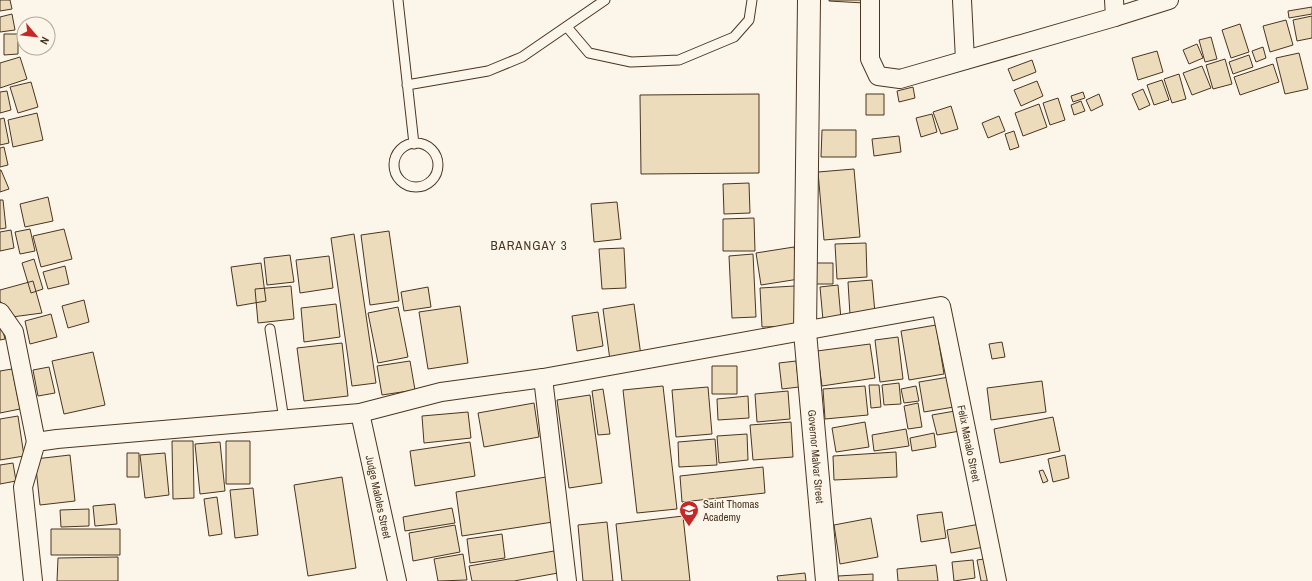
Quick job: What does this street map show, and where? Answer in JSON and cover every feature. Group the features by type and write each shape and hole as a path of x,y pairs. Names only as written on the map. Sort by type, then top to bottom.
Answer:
{"main road":[{"name":"Governor Malvar Street","path":"810,0 805,332 828,581"}],"street":[{"path":"870,0 870,59 878,76 900,79 965,60 1115,9 1170,0"},
{"path":"962,0 965,60"},
{"name":"Felix Manalo Street","path":"805,332 942,306 997,581"},
{"path":"0,312 14,332 36,442 23,487 33,581"},
{"path":"36,442 360,413 441,392 543,378 805,332"},
{"path":"543,378 567,581"},
{"name":"Judge Maloles Street","path":"360,413 397,581"}],"lane":[{"path":"398,0 414,144"},
{"path":"408,85 488,71 522,57 605,0"},
{"path":"567,27 589,53 631,62 679,60 734,37 749,20 752,0"},
{"path":"414,144 422,144 434,152 438,167 432,180 426,185 419,187 406,185 396,175 394,168 397,154 408,145 414,144"},
{"path":"270,329 284,420"}],"building":[{"path":"0,0 10,0 12,9 0,11"},
{"path":"864,0 864,3 829,1"},
{"path":"1312,7 1312,14 1289,18 1288,11"},
{"path":"12,14 15,30 0,32 0,17"},
{"path":"1312,16 1312,38 1297,41 1293,20"},
{"path":"1286,20 1293,45 1270,52 1263,26"},
{"path":"1240,24 1249,52 1231,58 1222,30"},
{"path":"4,34 16,34 16,54 4,55"},
{"path":"1211,37 1217,59 1205,62 1199,40"},
{"path":"1197,44 1203,58 1189,64 1183,50"},
{"path":"1263,47 1266,58 1256,62 1252,51"},
{"path":"1157,51 1163,72 1138,80 1132,58"},
{"path":"1299,53 1308,89 1285,94 1276,58"},
{"path":"1249,55 1253,67 1233,74 1229,62"},
{"path":"20,57 27,79 0,88 0,63"},
{"path":"1225,59 1232,84 1213,89 1206,65"},
{"path":"1032,60 1036,72 1013,81 1008,69"},
{"path":"1273,64 1279,82 1240,95 1234,77"},
{"path":"1202,66 1211,88 1192,95 1183,73"},
{"path":"1179,74 1186,99 1172,103 1164,79"},
{"path":"1162,80 1169,100 1154,105 1147,85"},
{"path":"1037,81 1043,96 1021,106 1014,90"},
{"path":"31,82 38,107 18,113 10,87"},
{"path":"913,87 915,98 899,102 897,91"},
{"path":"1143,89 1150,105 1139,110 1132,94"},
{"path":"7,91 11,110 0,113 0,92"},
{"path":"1083,92 1085,98 1073,102 1071,96"},
{"path":"759,94 759,173 641,174 640,95"},
{"path":"866,94 884,94 884,115 866,115"},
{"path":"1099,94 1103,105 1091,111 1086,100"},
{"path":"1058,98 1065,120 1050,125 1043,103"},
{"path":"1081,101 1085,111 1074,115 1071,105"},
{"path":"1039,104 1047,127 1023,136 1015,113"},
{"path":"951,106 958,129 941,134 933,112"},
{"path":"37,113 43,140 13,147 8,120"},
{"path":"932,114 937,132 921,137 916,118"},
{"path":"999,116 1005,131 988,138 982,123"},
{"path":"4,118 9,143 0,145 0,119"},
{"path":"822,130 856,130 856,157 821,157"},
{"path":"1014,131 1019,147 1010,150 1005,134"},
{"path":"899,136 901,152 874,156 872,139"},
{"path":"4,147 8,165 0,167 0,148"},
{"path":"854,169 860,237 824,240 818,172"},
{"path":"0,170 9,189 0,192"},
{"path":"749,183 750,213 724,214 723,184"},
{"path":"48,197 53,221 25,227 20,204"},
{"path":"0,200 3,200 6,228 0,229"},
{"path":"617,202 621,239 594,242 591,204"},
{"path":"754,218 755,251 723,251 723,219"},
{"path":"30,229 35,251 20,254 15,232"},
{"path":"64,229 72,259 41,267 33,236"},
{"path":"11,230 14,248 0,251 0,232"},
{"path":"389,231 399,301 370,305 361,235"},
{"path":"354,234 376,383 352,386 331,238"},
{"path":"866,243 867,277 837,279 835,244"},
{"path":"794,247 799,279 761,285 756,253"},
{"path":"624,248 626,288 602,289 599,249"},
{"path":"753,254 756,317 732,318 729,256"},
{"path":"290,255 294,282 267,285 264,258"},
{"path":"329,256 333,288 300,293 296,260"},
{"path":"34,259 43,289 31,293 22,263"},
{"path":"261,263 266,301 237,306 231,267"},
{"path":"816,263 833,263 833,284 816,284"},
{"path":"65,266 69,284 48,289 43,272"},
{"path":"872,280 875,313 850,315 848,282"},
{"path":"33,281 42,313 12,317 0,301 0,290"},
{"path":"838,285 841,319 823,320 820,287"},
{"path":"291,286 294,319 258,323 255,289"},
{"path":"795,286 796,326 762,327 760,288"},
{"path":"428,287 431,307 404,311 401,292"},
{"path":"84,300 89,322 68,328 62,306"},
{"path":"336,304 340,337 304,342 301,308"},
{"path":"634,304 641,356 610,360 603,309"},
{"path":"460,306 468,363 428,369 419,312"},
{"path":"398,307 408,357 378,363 368,313"},
{"path":"598,312 603,346 577,351 572,316"},
{"path":"51,314 57,337 30,344 25,321"},
{"path":"0,320 5,339 0,340"},
{"path":"936,325 944,374 909,380 901,331"},
{"path":"898,337 903,379 880,382 875,340"},
{"path":"1002,342 1005,357 992,359 989,344"},
{"path":"342,343 348,396 304,401 297,348"},
{"path":"870,344 875,378 822,386 817,351"},
{"path":"93,352 105,405 64,414 52,361"},
{"path":"410,361 415,390 382,395 377,366"},
{"path":"796,361 799,387 782,389 779,363"},
{"path":"712,366 737,366 737,394 712,394"},
{"path":"49,367 55,393 38,396 33,370"},
{"path":"12,369 20,409 0,413 0,371"},
{"path":"949,377 954,407 924,412 919,382"},
{"path":"1042,381 1046,412 991,420 987,388"},
{"path":"899,383 901,404 884,405 882,385"},
{"path":"869,385 879,385 881,407 871,408"},
{"path":"663,386 677,509 637,513 623,390"},
{"path":"865,386 868,415 825,419 823,389"},
{"path":"916,386 919,401 904,403 901,389"},
{"path":"708,387 712,434 676,437 672,390"},
{"path":"603,389 610,434 598,435 592,391"},
{"path":"788,391 790,419 757,422 755,394"},
{"path":"590,395 602,483 569,488 557,400"},
{"path":"748,396 749,418 718,420 717,399"},
{"path":"534,403 539,437 484,447 478,413"},
{"path":"918,403 922,427 908,429 904,406"},
{"path":"955,411 960,431 937,435 932,415"},
{"path":"468,412 471,438 424,443 422,416"},
{"path":"18,416 24,456 0,460 0,419"},
{"path":"1053,417 1060,451 1000,463 994,429"},
{"path":"791,422 793,457 753,460 750,425"},
{"path":"865,422 869,447 836,452 832,428"},
{"path":"906,429 909,446 874,451 872,435"},
{"path":"934,433 936,447 912,451 910,438"},
{"path":"747,434 748,460 719,463 717,436"},
{"path":"715,439 717,465 679,467 678,442"},
{"path":"172,441 193,441 194,498 173,499"},
{"path":"226,441 250,441 250,484 226,484"},
{"path":"220,442 225,491 200,494 195,444"},
{"path":"470,442 475,476 415,486 410,451"},
{"path":"896,452 897,477 834,480 833,456"},
{"path":"127,453 139,453 139,477 127,477"},
{"path":"165,453 169,495 145,498 140,455"},
{"path":"70,455 75,501 40,505 35,459"},
{"path":"1065,455 1069,478 1053,482 1048,459"},
{"path":"13,463 16,481 0,484 0,465"},
{"path":"763,467 765,493 682,502 680,476"},
{"path":"1043,470 1048,481 1043,483 1039,471"},
{"path":"342,477 356,568 308,576 294,485"},
{"path":"546,477 553,522 462,536 456,492"},
{"path":"253,488 258,535 235,538 230,490"},
{"path":"217,497 222,534 209,536 204,499"},
{"path":"115,504 117,524 95,526 93,506"},
{"path":"452,508 455,523 405,531 403,517"},
{"path":"89,509 89,526 61,527 60,510"},
{"path":"942,512 946,538 921,542 917,515"},
{"path":"683,516 690,581 622,581 616,524"},
{"path":"871,518 878,557 840,564 834,525"},
{"path":"607,522 613,581 583,581 578,525"},
{"path":"980,524 984,547 951,553 947,530"},
{"path":"455,525 460,552 413,561 409,533"},
{"path":"51,529 120,529 120,555 51,555"},
{"path":"502,534 505,558 470,563 467,539"},
{"path":"554,551 558,573 514,581 472,581 469,566"},
{"path":"463,554 467,580 438,581 434,559"},
{"path":"118,557 118,581 57,581 58,558"},
{"path":"991,558 996,581 981,581 977,560"},
{"path":"973,560 975,578 954,581 952,562"},
{"path":"936,565 938,581 898,581 897,569"},
{"path":"805,573 806,581 778,581 777,576"},
{"path":"873,574 873,581 838,581 838,576"}],"place":[{"name":"Saint Thomas Academy","path":"689,527"}],"district":[{"name":"BARANGAY 3","path":"529,245"}]}
